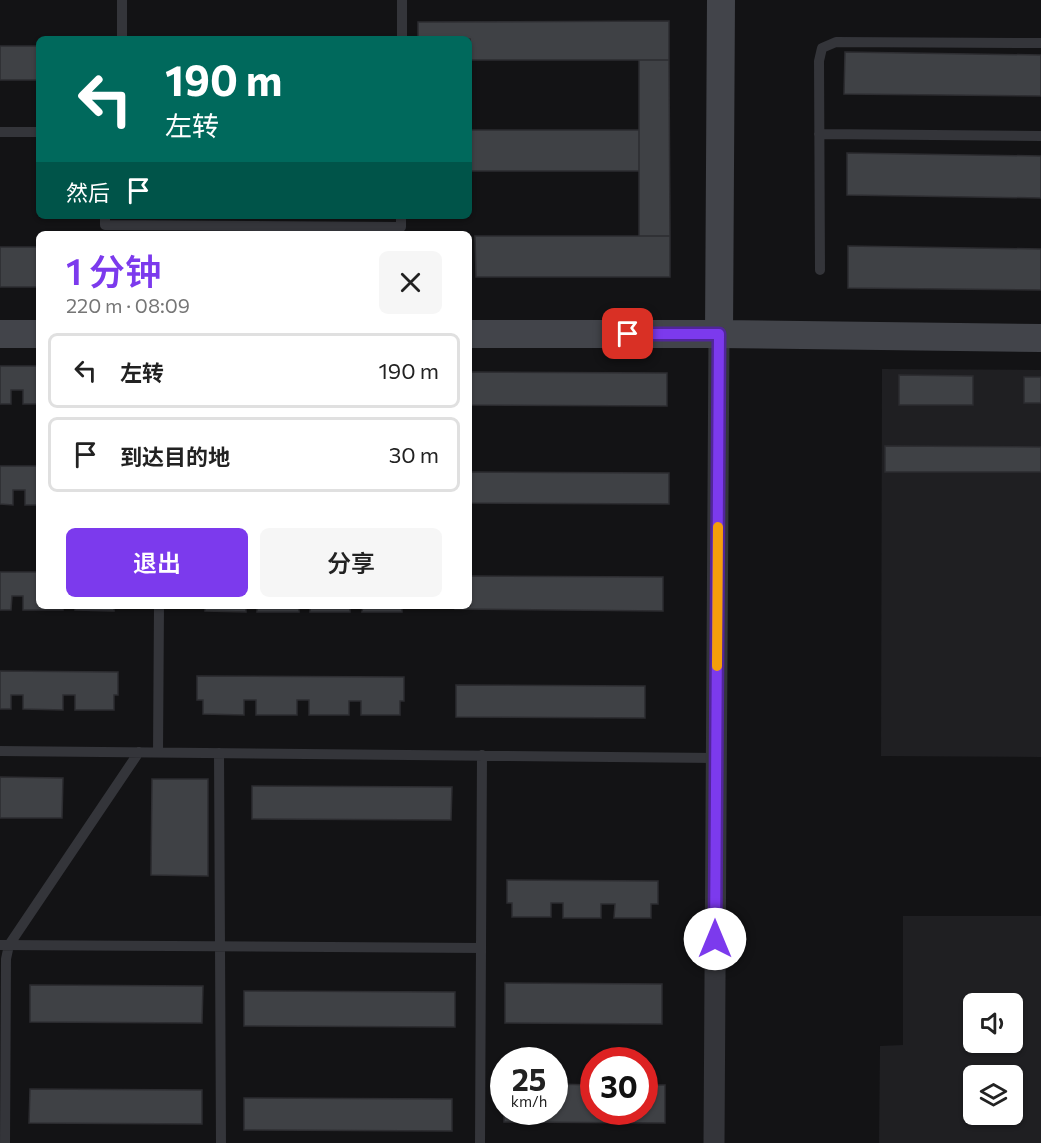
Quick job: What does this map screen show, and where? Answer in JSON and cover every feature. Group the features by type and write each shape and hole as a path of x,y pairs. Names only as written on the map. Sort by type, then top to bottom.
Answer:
{"street":[{"path":"714,1143 721,0"},
{"path":"0,334 36,334"},
{"path":"472,334 1041,338"}],"lane":[{"path":"122,0 122,36"},
{"path":"402,0 402,36"},
{"path":"820,270 819,61 822,48 836,42 1041,43"},
{"path":"0,132 36,132"},
{"path":"819,134 1041,136"},
{"path":"105,219 105,225 401,227 401,219"},
{"path":"158,752 159,609"},
{"path":"0,751 717,758"},
{"path":"5,1143 5,945 139,752"},
{"path":"219,753 221,1143"},
{"path":"480,1143 482,755"},
{"path":"5,945 481,948"}],"shaded area":[{"path":"882,369 1041,370 1041,757 881,756"},
{"path":"903,916 1041,916 1041,1143 879,1143 880,1046 903,1045"}],"building":[{"path":"669,21 669,60 472,60 472,36 418,36 418,22"},
{"path":"0,46 36,46 36,80 0,80"},
{"path":"845,52 1041,55 1041,96 844,94"},
{"path":"639,60 669,60 670,236 639,236"},
{"path":"472,130 639,130 639,171 472,171"},
{"path":"847,153 1041,156 1041,198 847,195"},
{"path":"475,236 670,236 670,277 476,277"},
{"path":"848,246 1041,249 1041,290 848,288"},
{"path":"0,247 36,247 36,287 0,287"},
{"path":"0,366 36,366 36,404 23,404 23,390 11,390 11,404 0,404"},
{"path":"472,372 667,373 667,406 472,405"},
{"path":"899,375 973,376 973,405 899,405"},
{"path":"1024,377 1041,377 1041,403 1024,403"},
{"path":"885,446 1041,447 1041,472 885,472"},
{"path":"0,466 36,466 36,505 25,505 25,490 13,490 13,505 0,504"},
{"path":"472,472 669,473 669,504 472,503"},
{"path":"0,572 36,572 36,609 63,609 23,610 23,596 12,596 11,610 0,610"},
{"path":"472,576 663,577 663,611 455,609 472,609"},
{"path":"114,609 114,611 75,610"},
{"path":"205,609 246,609 246,612 205,611"},
{"path":"257,609 299,609 299,612 257,612"},
{"path":"310,609 350,609 350,612 310,612"},
{"path":"362,609 402,609 402,612 362,612"},
{"path":"0,671 118,672 118,695 114,695 114,710 75,710 75,695 63,695 63,710 23,709 23,695 11,695 11,709 0,709"},
{"path":"197,676 404,677 404,701 400,701 400,715 361,715 361,701 349,701 349,715 309,715 309,700 297,700 297,715 256,715 256,700 244,700 244,715 203,714 203,700 197,700"},
{"path":"456,685 645,686 645,718 456,717"},
{"path":"0,777 63,778 62,818 0,818"},
{"path":"152,779 208,779 208,876 151,875"},
{"path":"252,786 452,787 451,820 252,819"},
{"path":"507,880 658,881 658,904 651,904 651,918 614,918 615,904 601,904 601,918 563,918 563,903 551,903 551,917 512,917 512,903 507,903"},
{"path":"505,983 662,984 662,1024 505,1023"},
{"path":"30,985 203,986 202,1023 30,1022"},
{"path":"244,991 455,992 455,1027 244,1026"},
{"path":"568,1084 580,1085 580,1122 568,1122"},
{"path":"658,1085 665,1085 665,1123 658,1123"},
{"path":"30,1089 202,1090 202,1124 29,1123"},
{"path":"244,1098 452,1099 452,1131 244,1130"}],"slow traffic":[{"path":"717,666 718,527"}],"route":[{"path":"628,334 719,334 715,939"}]}
